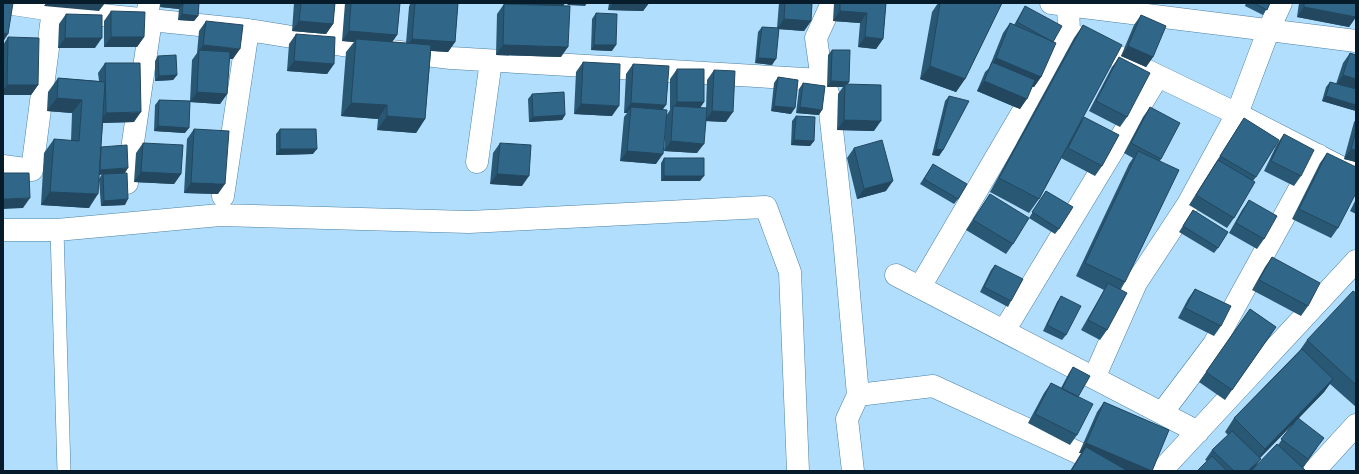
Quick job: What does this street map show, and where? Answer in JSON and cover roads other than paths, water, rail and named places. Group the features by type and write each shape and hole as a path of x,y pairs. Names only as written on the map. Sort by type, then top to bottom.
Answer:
{"street":[{"path":"6,3 53,10 150,11 248,30 335,44 443,57 822,80"},
{"path":"335,44 341,3"},
{"path":"832,3 816,38 822,80 828,93 858,395 847,419 853,471"},
{"path":"1094,378 1136,283 1188,204 1237,114 1269,29 1281,3"},
{"path":"920,287 1070,34 1062,4 1356,41"},
{"path":"3,166 32,170 53,10"},
{"path":"127,183 150,11"},
{"path":"223,196 248,30"},
{"path":"1070,34 1237,114 1356,175"},
{"path":"477,162 491,61"},
{"path":"1004,331 1158,76"},
{"path":"1162,413 1214,344 1318,155"},
{"path":"3,230 57,230 220,215 469,222 766,207 790,272 798,471"},
{"path":"1161,471 1356,261"},
{"path":"896,275 1198,432"},
{"path":"858,395 933,386 1118,471"},
{"path":"1314,471 1356,425"}],"lane":[{"path":"57,230 64,471"}]}
